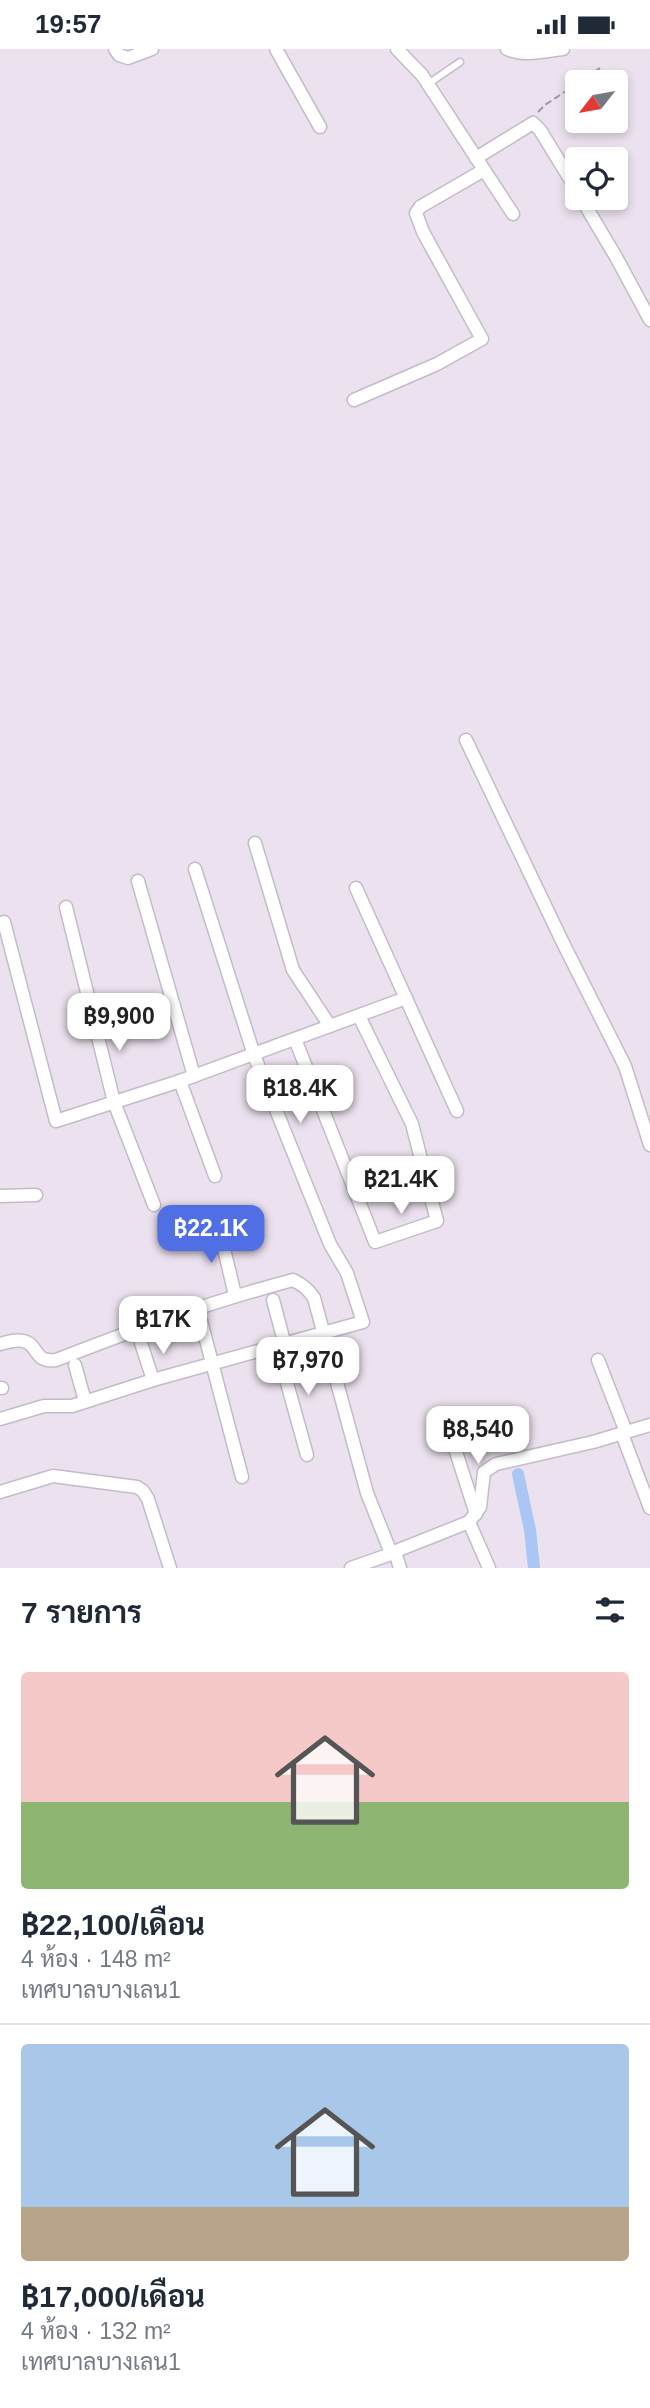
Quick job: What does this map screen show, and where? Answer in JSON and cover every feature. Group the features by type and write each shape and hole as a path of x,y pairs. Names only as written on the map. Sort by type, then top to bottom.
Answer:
{"street":[{"path":"115,49 119,55 128,58 152,49"},
{"path":"276,49 320,127"},
{"path":"397,49 428,84 513,213"},
{"path":"507,49 531,53 563,49"},
{"path":"476,158 533,123 565,171"},
{"path":"355,400 437,363 482,339 416,213 420,207 484,170"},
{"path":"588,210 650,320"},
{"path":"466,740 625,1066 650,1145"},
{"path":"255,843 293,969 330,1026"},
{"path":"0,1419 44,1406 72,1406 153,1380 363,1322 347,1273 331,1244 254,1055 195,869"},
{"path":"138,881 194,1076"},
{"path":"356,888 457,1111"},
{"path":"66,907 114,1102 154,1205"},
{"path":"4,922 56,1121 254,1055 406,998"},
{"path":"295,1039 375,1242 437,1221 412,1124 359,1016"},
{"path":"180,1081 215,1176"},
{"path":"0,1196 36,1195"},
{"path":"207,1215 214,1217 218,1224 235,1295"},
{"path":"1,1343 21,1340 27,1342 40,1358 47,1361 56,1360 165,1318 235,1295 293,1280 301,1284 308,1288 313,1298 367,1493 391,1557 400,1568"},
{"path":"272,1300 307,1455"},
{"path":"201,1321 242,1477"},
{"path":"141,1343 153,1380"},
{"path":"598,1360 650,1508"},
{"path":"75,1365 85,1401"},
{"path":"351,1568 391,1557 472,1518 480,1507 482,1477 487,1469 496,1464 650,1425"},
{"path":"448,1427 472,1518 489,1568"},
{"path":"0,1492 53,1476 137,1487 144,1491 148,1499 170,1568"}],"lane":[{"path":"428,84 460,62"}],"path":[{"path":"533,123 540,109 565,91"}],"waterway":[{"path":"518,1474 530,1530 534,1568"}]}
